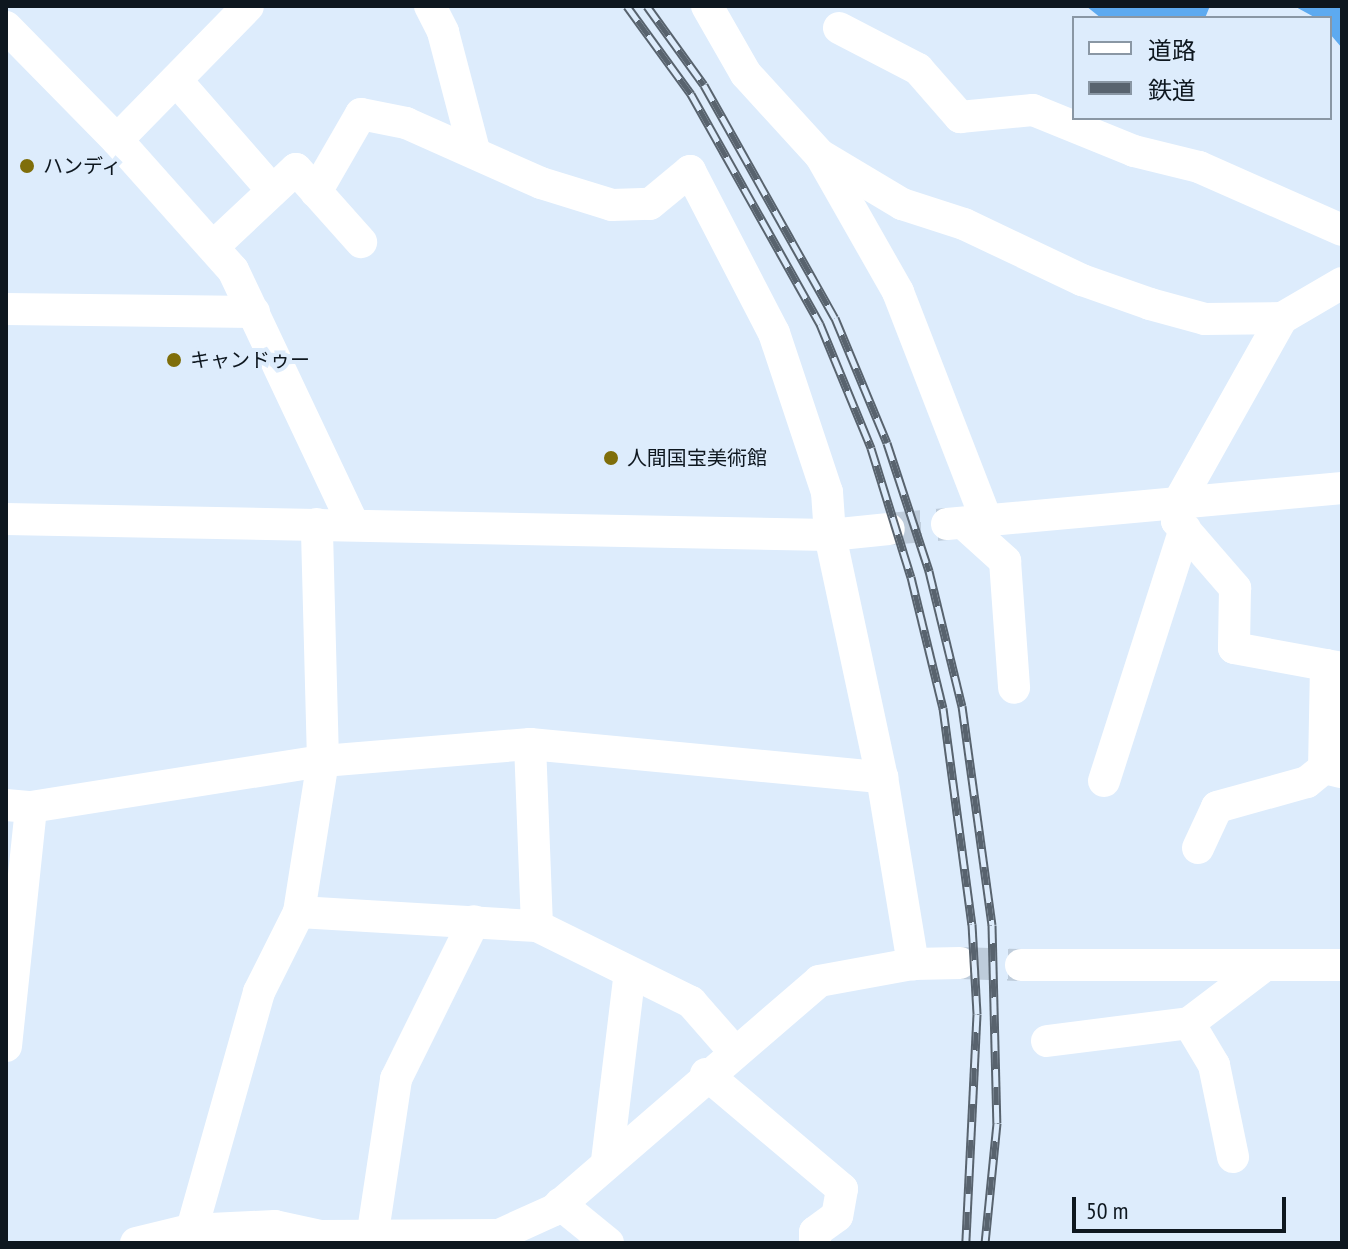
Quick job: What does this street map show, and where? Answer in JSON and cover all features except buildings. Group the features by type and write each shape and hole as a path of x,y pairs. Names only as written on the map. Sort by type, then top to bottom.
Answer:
{"street":[{"path":"117,140 248,6"},
{"path":"430,6 443,32 474,150"},
{"path":"707,6 746,74 820,155 898,292 966,522 1005,561 1014,688"},
{"path":"6,27 215,245 254,312 353,524"},
{"path":"839,28 918,69 960,117 1033,110 1134,151 1199,167 1342,230"},
{"path":"176,80 271,189"},
{"path":"316,192 361,114 406,123 474,150 541,183 612,205 650,204 690,171 774,333 827,492 830,535 882,777 913,964"},
{"path":"820,155 902,204 964,224 1082,280 1205,319 1282,318 1342,283"},
{"path":"215,245 271,189 296,169 361,242"},
{"path":"6,309 254,312"},
{"path":"1104,781 1181,517 1282,318"},
{"path":"966,522 1181,517 1342,488"},
{"path":"1181,517 1235,588 1234,648 1334,666 1333,770 1307,782 1217,807 1198,848"},
{"path":"6,519 830,535 889,529"},
{"path":"189,1237 259,992 299,912 323,761 317,524"},
{"path":"6,1046 18,806 323,761 530,744 882,777"},
{"path":"530,744 537,926"},
{"path":"299,912 537,926 691,1002 733,1050"},
{"path":"372,1238 396,1079 474,921"},
{"path":"136,1243 275,1226 320,1240 499,1235 560,1204 733,1050 819,981 913,964 960,963"},
{"path":"1021,965 1342,965"},
{"path":"1047,1041 1189,1023 1264,966"},
{"path":"607,1161 630,972"},
{"path":"1189,1023 1214,1065 1233,1157"},
{"path":"706,1074 842,1189 837,1216 815,1232 815,1243"},
{"path":"560,1204 608,1243"}],"shaded area":[{"path":"1086,6 1210,6 1206,16 1098,16"},
{"path":"1294,6 1342,6 1342,48 1332,36 1332,16 1312,16"}],"tunnel":[{"path":"889,529 947,524"},
{"path":"960,963 1021,965"}],"railway":[{"path":"627,6 691,94 820,324 871,448 911,577 943,708 972,924 977,1014 966,1243"},
{"path":"647,6 704,85 835,318 887,443 929,571 962,706 992,925 997,1123 985,1243"}],"place":[{"name":"ハンディ","path":"27,166"},
{"name":"キャンドゥー","path":"174,360"},
{"name":"人間国宝美術館","path":"611,458"}]}
